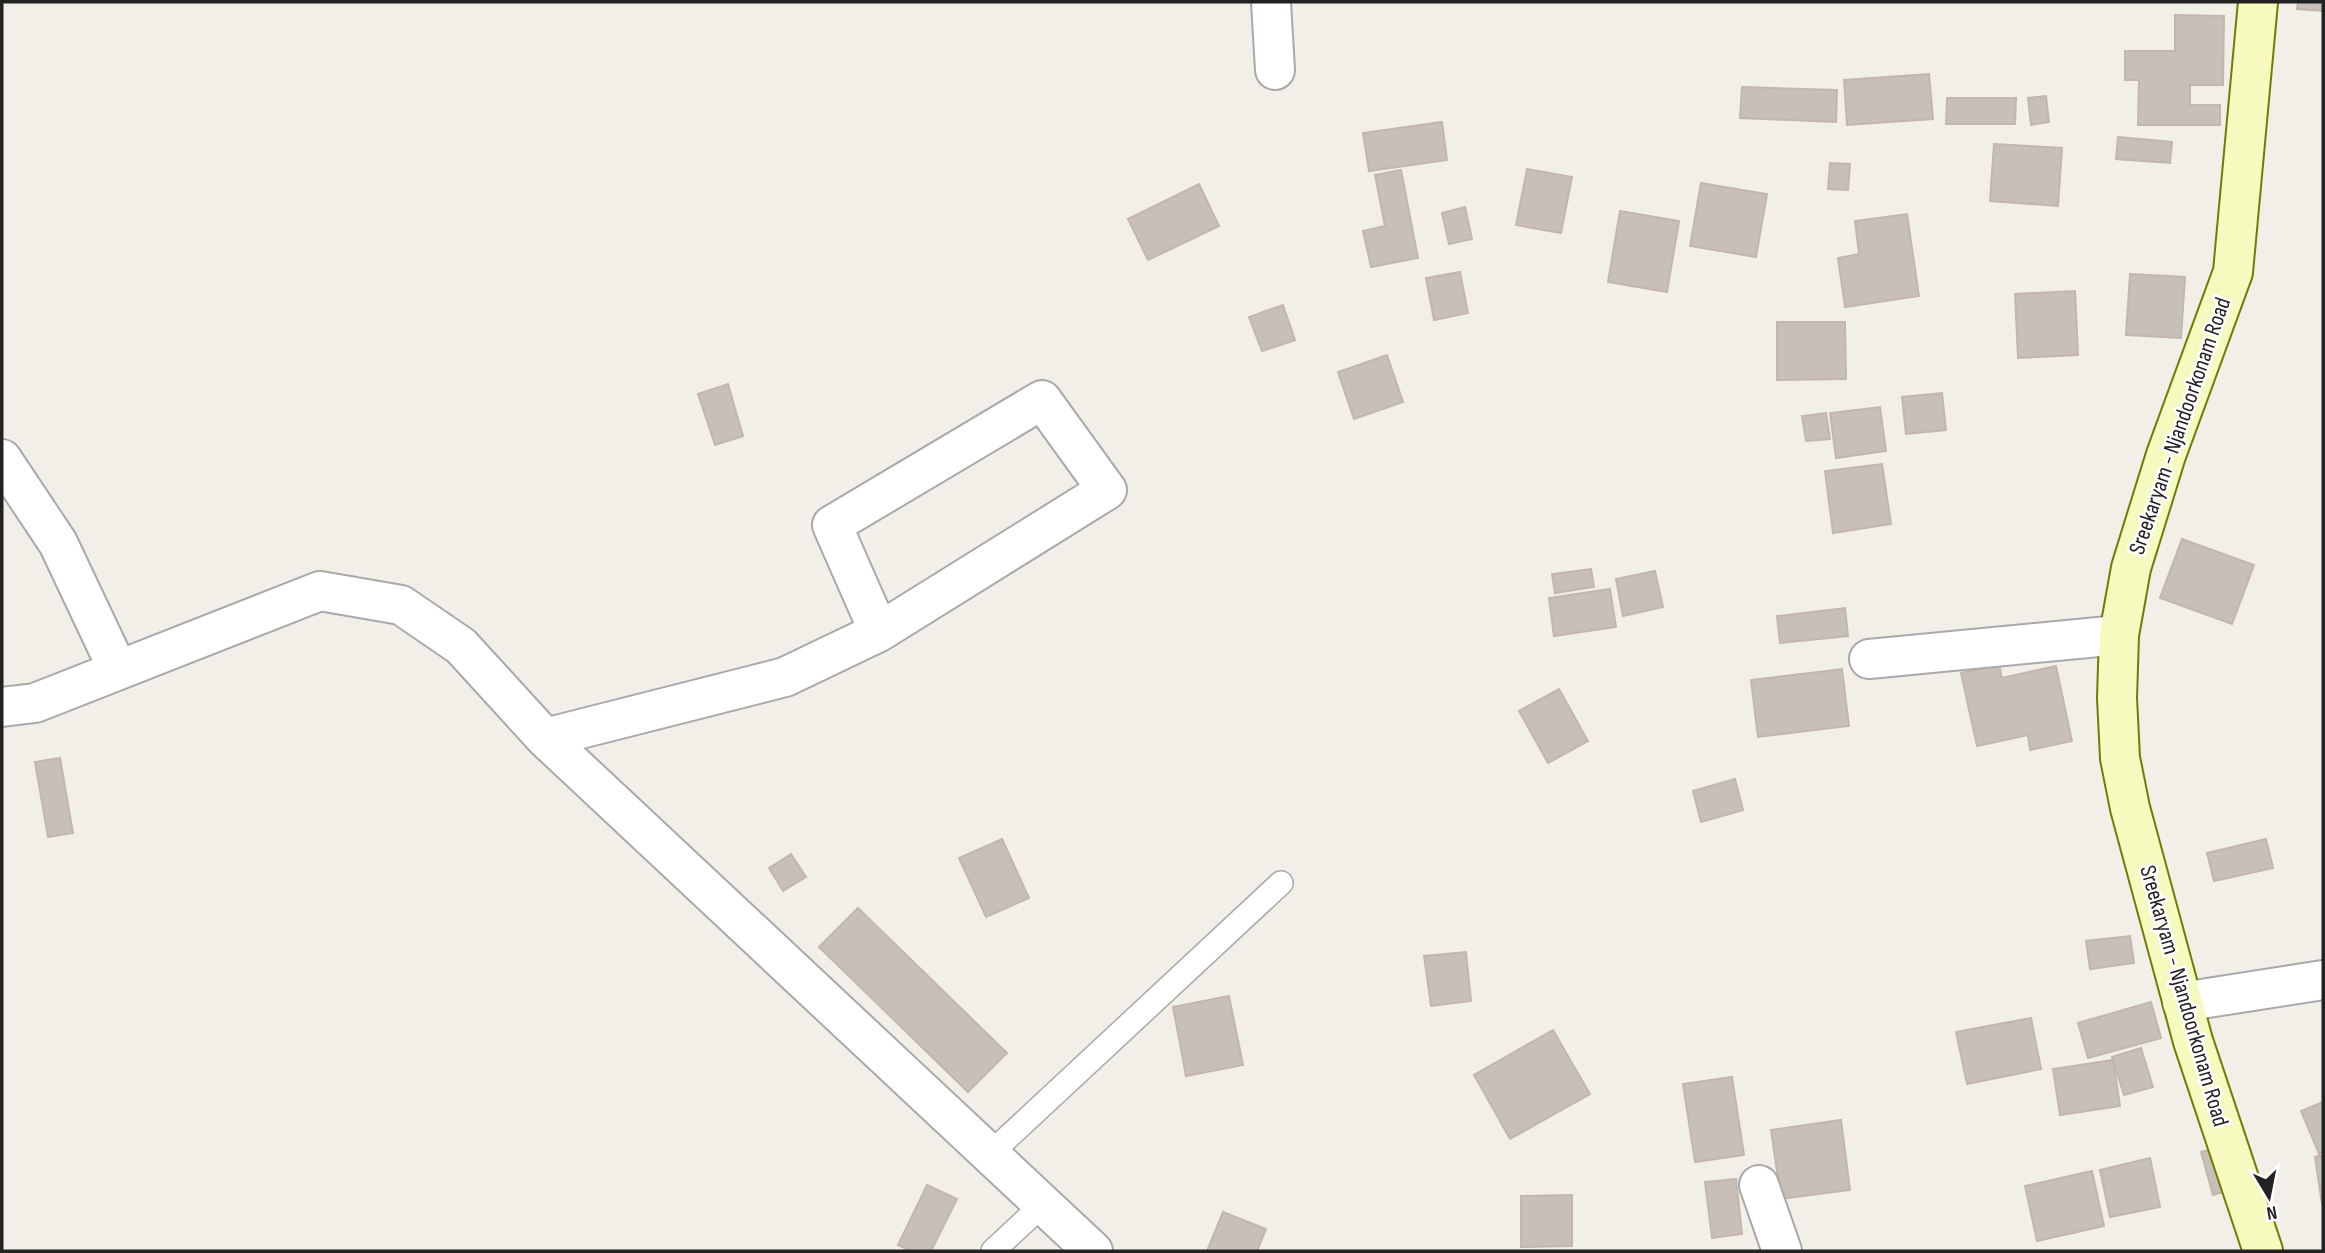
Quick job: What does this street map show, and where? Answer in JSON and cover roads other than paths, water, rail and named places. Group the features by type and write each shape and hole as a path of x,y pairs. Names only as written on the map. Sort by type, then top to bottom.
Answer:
{"main road":[{"name":"Sreekaryam - Njandoorkonam Road","path":"2258,2 2233,272 2165,455 2131,568 2119,635 2120,758 2182,1002 2263,1251"}],"street":[{"path":"1271,2 1275,70"},
{"path":"545,738 785,677 879,632 1107,489 1042,400 832,525 879,632"},
{"path":"2,459 58,543 118,670"},
{"path":"2,707 35,703 320,591 401,605 461,646 545,738 1093,1251"},
{"path":"1868,659 2119,635"},
{"path":"2182,1002 2323,980"},
{"path":"1759,1185 1782,1251"}],"lane":[{"path":"990,1153 1280,883"},
{"path":"993,1251 1042,1205"}]}
